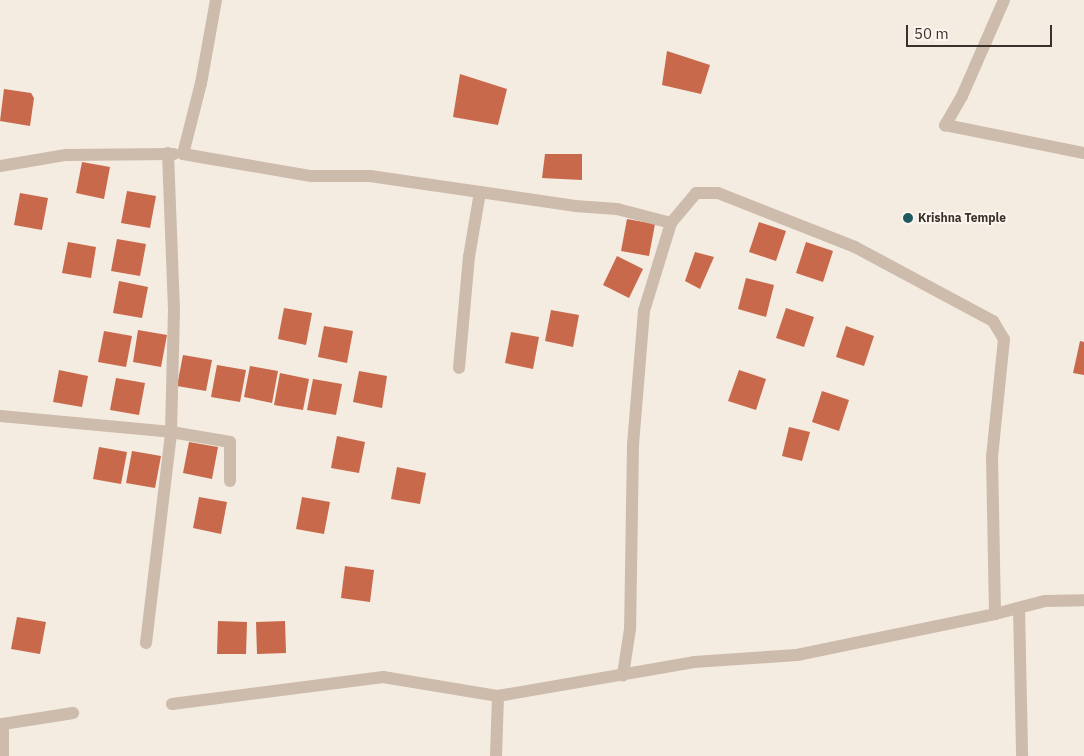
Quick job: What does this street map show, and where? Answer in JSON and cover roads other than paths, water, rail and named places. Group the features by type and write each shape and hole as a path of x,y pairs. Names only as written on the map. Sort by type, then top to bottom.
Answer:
{"street":[{"path":"183,154 201,83 216,0"},
{"path":"1004,0 962,96 945,125 1084,153"},
{"path":"146,643 171,432 174,310 168,154"},
{"path":"0,166 66,155 183,154 311,176 370,176 575,206 617,209 671,223"},
{"path":"459,368 468,257 480,192"},
{"path":"623,676 630,629 634,444 644,311 671,223 696,193 718,193 855,247 993,321 1004,339 992,457 995,614"},
{"path":"0,416 171,432 230,442 230,481"},
{"path":"172,704 383,677 498,696 560,684 623,676 694,662 797,656 995,614 1045,601 1084,600"},
{"path":"1019,608 1022,756"},
{"path":"496,756 498,696"},
{"path":"3,756 2,725 73,713"}],"place":[{"name":"Krishna Temple","path":"908,218"}]}
